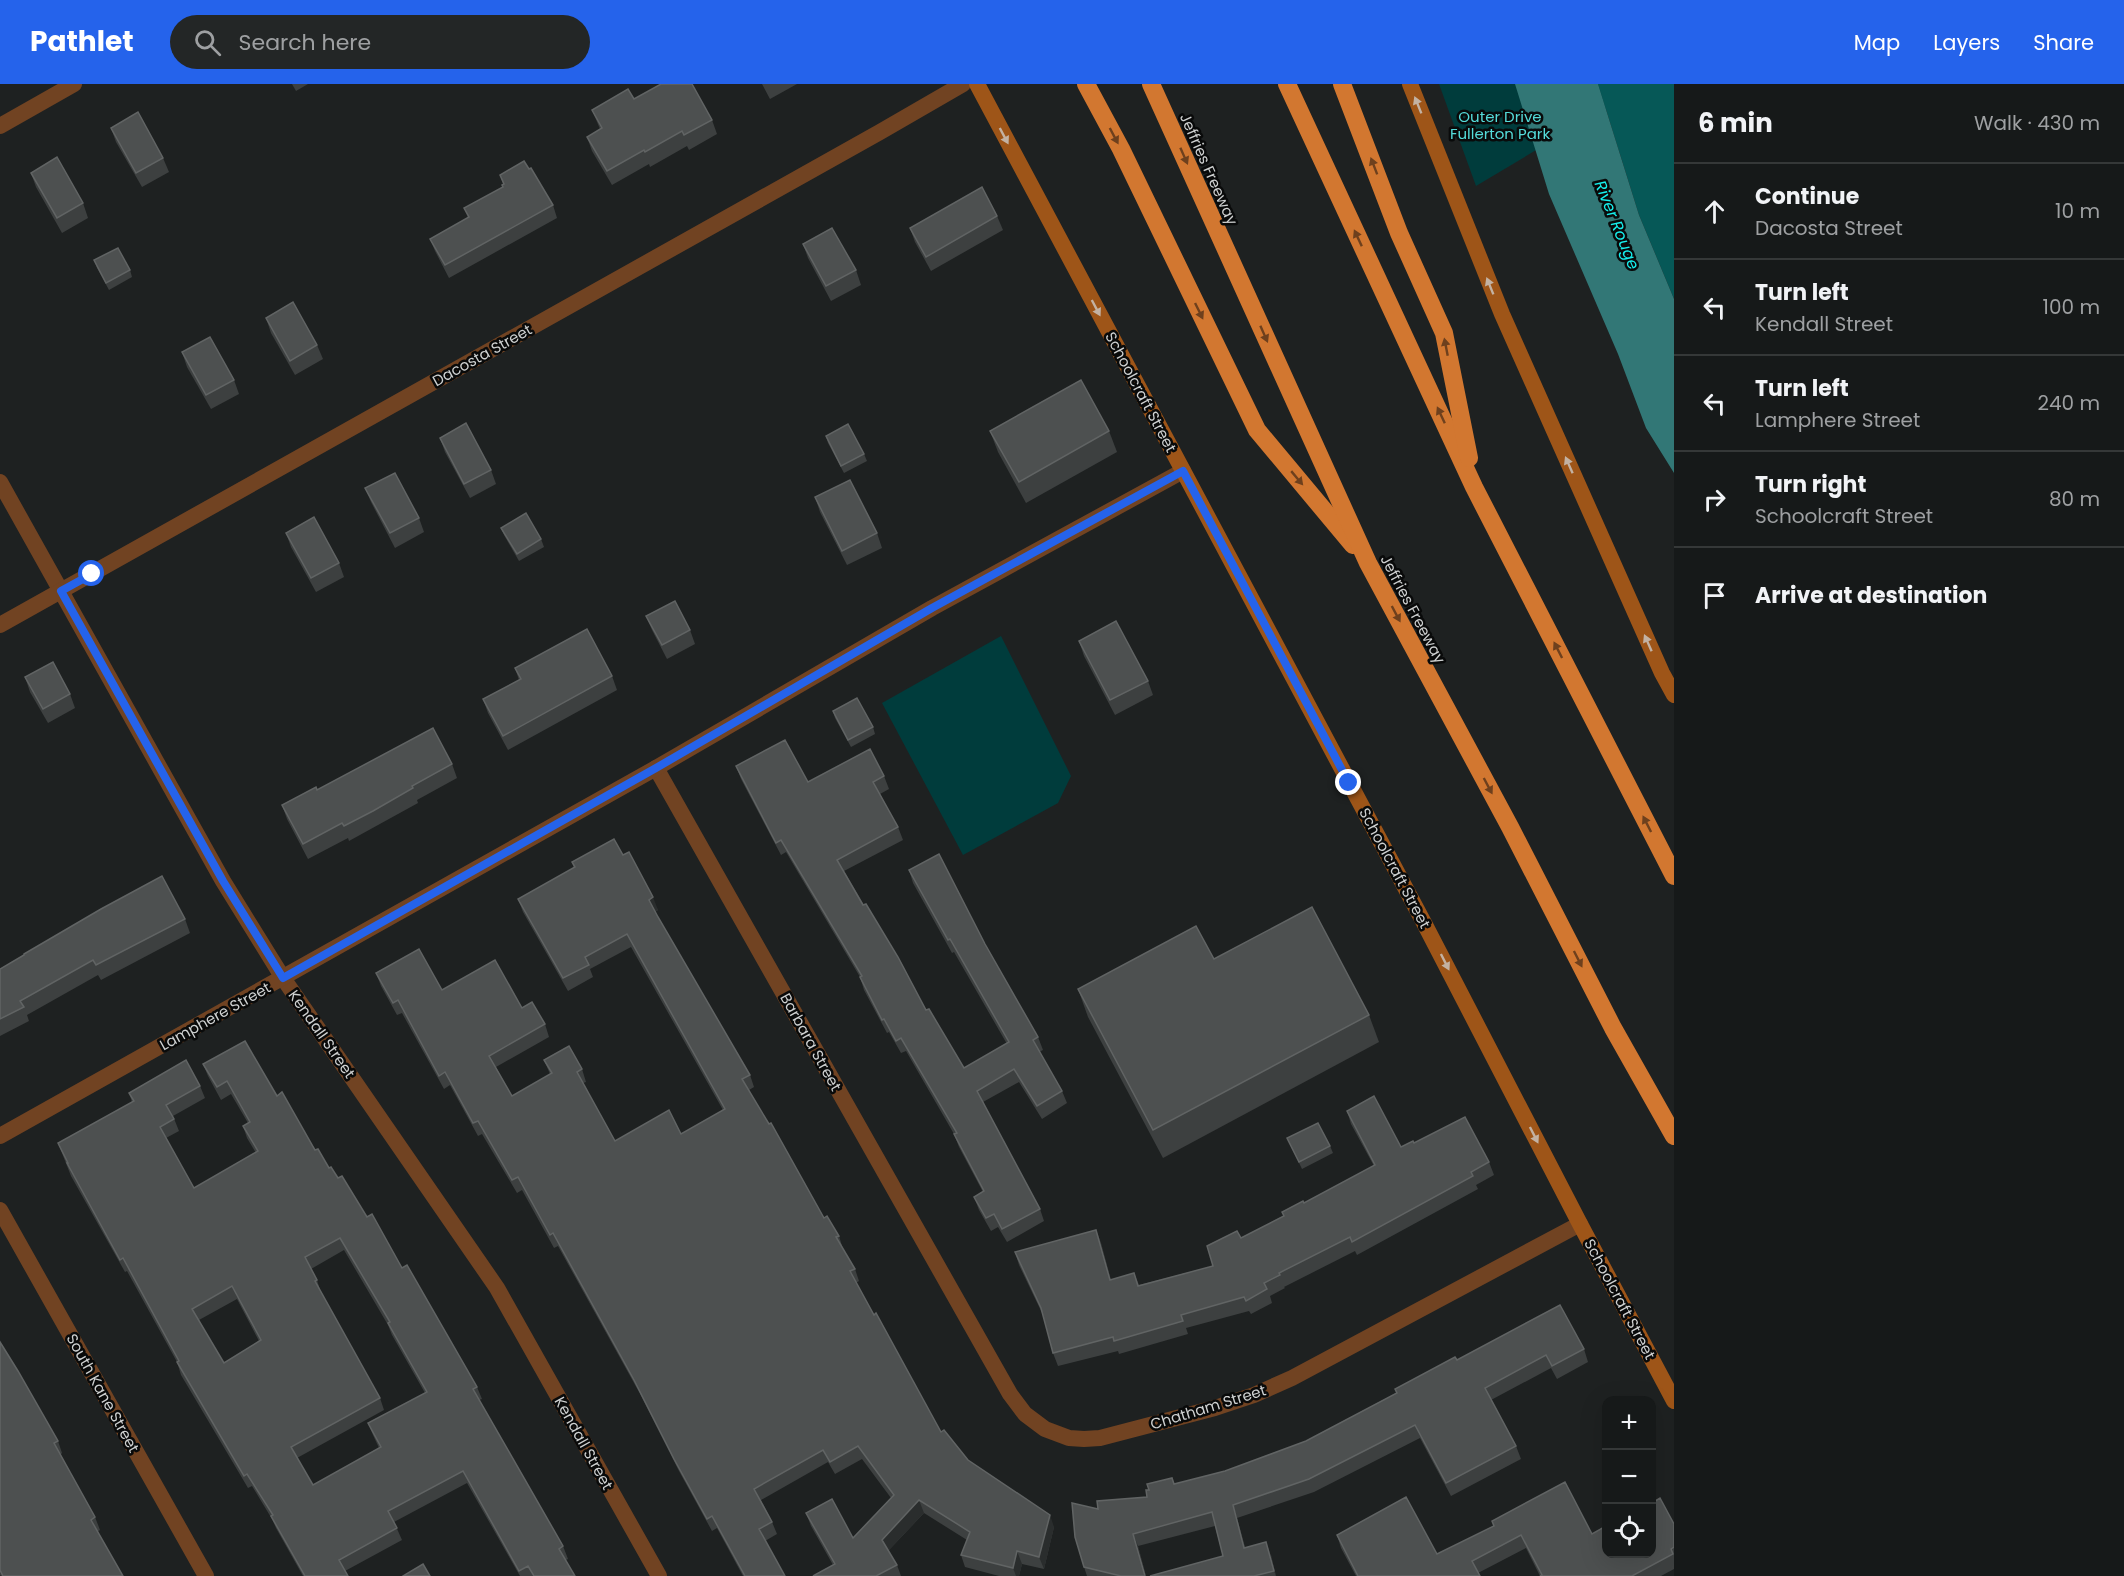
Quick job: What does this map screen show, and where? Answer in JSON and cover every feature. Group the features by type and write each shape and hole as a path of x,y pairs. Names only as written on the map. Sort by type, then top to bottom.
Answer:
{"highway":[{"path":"1086,84 1121,149 1257,430 1368,563"},
{"name":"Jeffries Freeway","path":"1151,84 1368,563 1510,827 1613,1028 1674,1136"},
{"path":"1287,84 1474,487 1674,876"},
{"path":"1342,84 1399,233 1444,333 1474,487"}],"main road":[{"name":"Schoolcraft Street","path":"977,84 1424,921 1674,1401"},
{"path":"1410,84 1502,315 1662,673 1674,695"}],"street":[{"path":"0,126 75,84"},
{"name":"Dacosta Street","path":"0,625 963,84"},
{"name":"Lamphere Street","path":"0,1136 656,768 932,608 1183,471"},
{"name":"Kendall Street","path":"0,482 223,881 283,978 497,1288 659,1576"},
{"name":"Barbara Street","path":"656,768 966,1317"},
{"name":"South Kane Street","path":"0,1210 206,1576"},
{"name":"Chatham Street","path":"966,1317 1010,1394 1025,1414 1045,1429 1069,1438 1100,1438 1254,1395 1292,1378 1580,1224"}],"green space":[{"name":"Outer Drive Fullerton Park","path":"1439,84 1647,84 1476,186"},
{"path":"1001,636 1071,776 1058,803 963,855 882,703"}],"shaded area":[{"path":"1598,84 1674,84 1674,299 1639,215"}],"water":[{"name":"River Rouge","path":"1515,84 1598,84 1639,215 1674,299 1674,473 1646,428 1618,354 1549,194"}],"building":[{"path":"661,84 692,84 712,120 684,135 682,131 607,171 587,137 602,128 592,110 628,89 634,99"},
{"path":"138,112 163,158 136,173 111,128"},
{"path":"57,157 83,203 57,218 31,173"},
{"path":"524,161 529,169 531,168 553,205 445,265 430,239 469,217 464,208 503,187 500,175"},
{"path":"982,187 997,216 926,257 910,228"},
{"path":"832,228 856,270 826,286 803,244"},
{"path":"118,248 130,270 106,283 94,260"},
{"path":"293,302 317,345 290,361 266,318"},
{"path":"210,337 234,380 206,395 182,352"},
{"path":"1081,380 1109,431 1019,482 990,431"},
{"path":"466,423 491,470 464,484 440,438"},
{"path":"848,424 864,454 841,466 826,436"},
{"path":"395,473 419,518 390,533 365,488"},
{"path":"850,480 877,533 842,551 815,497"},
{"path":"526,513 541,539 517,554 501,528"},
{"path":"314,517 339,563 311,578 286,533"},
{"path":"675,601 690,630 662,645 646,616"},
{"path":"1116,621 1148,681 1110,700 1079,641"},
{"path":"587,629 612,676 503,736 483,699 521,679 515,668"},
{"path":"53,662 70,694 43,709 25,677"},
{"path":"857,698 873,727 848,740 833,711"},
{"path":"433,728 452,764 373,811 344,826 342,823 303,844 282,805 316,787 317,790"},
{"path":"785,740 808,782 870,749 884,776 873,782 898,827 837,860 863,905 866,904 898,957 926,1010 929,1009 964,1068 1009,1042 909,870 939,854 985,944 1038,1037 1033,1040 1062,1091 1037,1106 1014,1069 977,1091 1040,1209 1002,1229 994,1214 986,1218 974,1197 984,1191 954,1134 957,1133 901,1038 896,1041 884,1019 882,1020 860,977 862,976 781,840 776,843 736,766"},
{"path":"614,839 623,855 629,852 653,897 649,900 658,917 750,1075 742,1079 769,1124 771,1123 824,1218 827,1216 839,1236 836,1237 855,1269 850,1271 874,1315 876,1313 941,1432 944,1430 968,1460 1050,1515 1039,1557 1017,1551 1013,1568 961,1555 970,1532 919,1500 882,1540 897,1565 876,1576 813,1576 835,1564 806,1513 832,1499 853,1538 894,1495 858,1446 830,1462 823,1450 754,1489 772,1522 759,1529 785,1576 745,1576 712,1516 707,1519 553,1233 550,1235 518,1177 512,1180 478,1121 473,1123 445,1072 439,1076 398,1000 393,1003 376,973 419,949 442,990 495,960 522,1008 532,1002 545,1024 489,1056 512,1096 552,1073 544,1060 569,1046 582,1069 577,1072 615,1141 669,1110 681,1134 725,1109 627,934 585,957 589,965 563,978 518,899 575,867 572,862"},
{"path":"162,876 185,919 96,965 93,960 20,1001 24,1007 0,1019 0,969"},
{"path":"1312,907 1369,1015 1153,1130 1078,989 1196,926 1214,959"},
{"path":"245,1041 277,1096 282,1092 315,1150 318,1149 338,1178 342,1176 367,1217 372,1214 402,1268 407,1265 477,1387 473,1389 563,1546 559,1549 575,1576 534,1576 528,1566 519,1571 463,1471 388,1511 397,1528 339,1560 348,1576 305,1576 271,1516 273,1515 247,1474 244,1476 177,1362 179,1361 123,1258 120,1260 58,1143 134,1101 129,1093 186,1060 200,1086 166,1105 174,1119 160,1127 194,1188 258,1151 243,1126 250,1122 227,1081 217,1087 203,1064","holes":["340,1238 390,1322 388,1323 427,1392 368,1423 381,1447 313,1485 291,1447 380,1398 315,1281 317,1280 305,1257","232,1286 261,1340 224,1363 192,1309"]},
{"path":"1374,1096 1401,1147 1413,1141 1414,1143 1465,1117 1489,1162 1471,1172 1473,1176 1352,1242 1350,1237 1279,1273 1280,1275 1264,1283 1267,1289 1246,1301 1244,1297 1181,1315 1183,1321 1114,1341 1113,1337 1053,1353 1041,1308 1015,1252 1096,1230 1110,1280 1134,1273 1138,1286 1213,1266 1207,1246 1237,1231 1241,1238 1284,1216 1282,1212 1303,1201 1304,1203 1375,1165 1347,1111"},
{"path":"1318,1123 1330,1146 1299,1162 1287,1138"},
{"path":"1560,1305 1584,1349 1552,1366 1546,1355 1485,1388 1516,1446 1446,1483 1415,1425 1309,1479 1233,1505 1244,1548 1266,1542 1274,1571 1254,1576 1150,1576 1223,1556 1212,1512 1133,1534 1145,1576 1121,1576 1084,1567 1075,1537 1072,1503 1098,1509 1097,1501 1147,1497 1146,1490 1149,1490 1147,1484 1172,1478 1174,1484 1225,1471 1306,1441 1397,1393 1395,1389 1455,1357 1457,1360"},
{"path":"0,1342 58,1441 54,1443 95,1517 91,1520 123,1576 3,1576 0,1570"},
{"path":"1565,1482 1592,1534 1602,1528 1602,1558 1656,1558 1656,1500 1660,1498 1674,1524 1674,1547 1671,1549 1673,1554 1632,1576 1540,1576 1542,1575 1521,1535 1472,1561 1480,1576 1358,1576 1337,1535 1406,1497 1437,1554 1494,1526 1492,1521"},
{"path":"423,1564 430,1576 403,1576"}],"route":[{"path":"92,574 61,591 223,881 283,978 656,768 932,608 1183,471 1349,783"}]}
